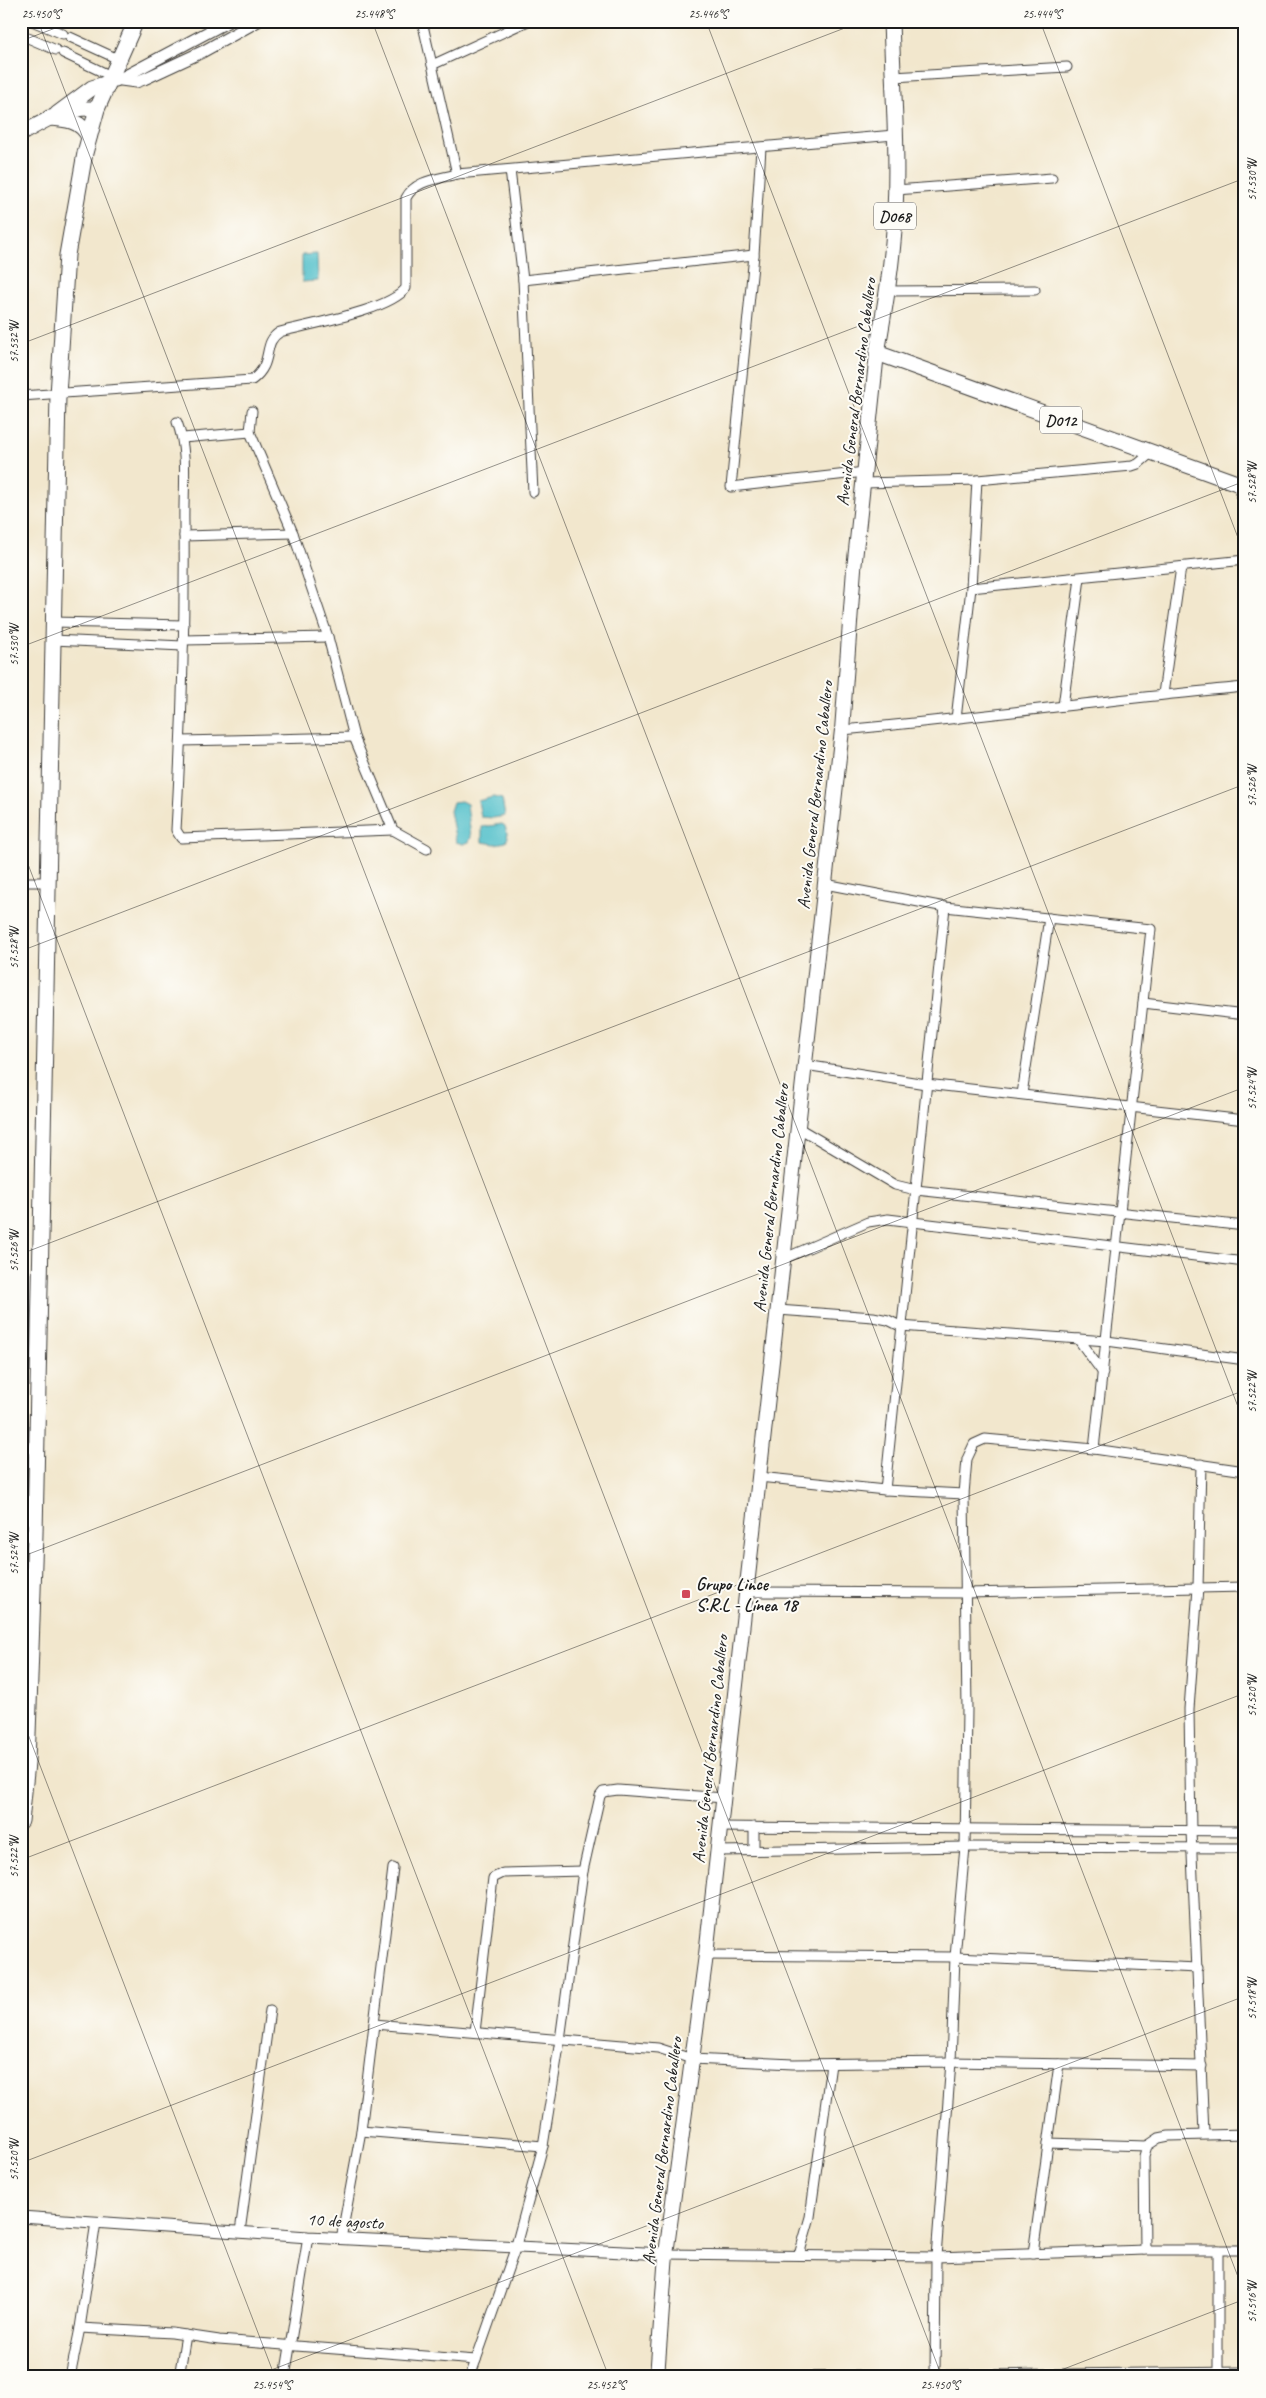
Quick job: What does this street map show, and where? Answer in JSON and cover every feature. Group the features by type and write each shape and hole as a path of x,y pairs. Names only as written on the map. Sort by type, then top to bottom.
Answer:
{"main road":[{"path":"21,1820 28,1763 28,1534 48,882 58,395 67,255 89,137 98,109 113,80 118,59 136,21"},
{"name":"Avenida General Bernardino Caballero","path":"656,2377 666,2254 706,1955 724,1798 842,730 854,569 878,353 887,291 896,190 891,21"},
{"path":"21,134 53,116 92,88 113,80"},
{"path":"53,116 80,108 98,109"},
{"path":"53,116 75,122 86,130 89,137"},
{"name":"D012","path":"878,353 1242,485"}],"street":[{"path":"32,21 118,59"},
{"path":"21,35 60,52 113,80 136,82 142,74 230,21"},
{"path":"142,74 202,52 258,21"},
{"path":"422,21 456,174"},
{"path":"432,65 528,21"},
{"path":"893,77 1067,67"},
{"path":"21,396 58,395 252,380 267,363 269,343 273,336 280,332 386,304 403,292 406,288 406,198 409,191 416,185 456,174 894,135"},
{"path":"761,148 754,256 732,487 865,478 977,480 1132,466 1138,464 1151,453"},
{"path":"510,170 523,280 533,492"},
{"path":"896,190 1052,178"},
{"path":"523,280 754,256"},
{"path":"887,291 1035,290"},
{"path":"252,411 250,432 293,533 328,637 354,737 394,830"},
{"path":"177,422 183,438 184,643 176,830 181,838 394,830 427,849"},
{"path":"183,438 250,432"},
{"path":"956,719 971,588 977,480"},
{"path":"1242,485 1245,512"},
{"path":"184,536 293,533"},
{"path":"971,588 1245,560"},
{"path":"1163,694 1181,567"},
{"path":"1063,706 1080,578"},
{"path":"54,622 184,625"},
{"path":"53,640 184,643 328,637"},
{"path":"842,730 956,719 1163,694 1245,687"},
{"path":"181,741 354,737"},
{"path":"21,882 48,882"},
{"path":"825,884 945,907 1151,928 1094,1449"},
{"path":"885,1490 900,1326 913,1220 945,907"},
{"path":"1022,1094 1049,918"},
{"path":"1143,1003 1245,1015"},
{"path":"805,1066 926,1084 1245,1120"},
{"path":"797,1127 895,1185 916,1190 1245,1226"},
{"path":"783,1259 868,1222 888,1219 913,1220 1245,1262"},
{"path":"778,1310 873,1317 888,1320 900,1326 1107,1341 1245,1360"},
{"path":"1078,1339 1103,1373"},
{"path":"935,2376 936,2257 951,2062 955,1957 965,1847 967,1709 964,1494 967,1459 974,1444 985,1440 1094,1449 1245,1470"},
{"path":"1201,1464 1198,1588 1189,1709 1191,1831 1204,2134"},
{"path":"759,1477 885,1490 964,1494"},
{"path":"746,1592 966,1593 1245,1587"},
{"path":"470,2377 515,2249 542,2146 560,2040 583,1871 598,1800 603,1792 618,1790 724,1798"},
{"path":"720,1827 1245,1831"},
{"path":"754,1827 754,1850"},
{"path":"718,1851 965,1847 1245,1848"},
{"path":"341,2239 361,2131 393,1868"},
{"path":"475,2032 493,1878 503,1873 583,1871"},
{"path":"706,1955 955,1957 1198,1968"},
{"path":"240,2232 270,2010"},
{"path":"374,2024 658,2048 692,2059 831,2064 951,2062 1202,2066"},
{"path":"798,2255 810,2217 831,2064"},
{"path":"1033,2254 1058,2064"},
{"path":"361,2131 542,2146"},
{"path":"1048,2143 1147,2146 1159,2138 1169,2136 1245,2134"},
{"path":"1146,2250 1144,2156 1147,2146"},
{"name":"10 de agosto","path":"21,2217 515,2249 666,2254"},
{"path":"70,2377 80,2328 96,2222"},
{"path":"285,2377 292,2344 308,2237"},
{"path":"666,2254 936,2257 1146,2250 1245,2250"},
{"path":"1218,2250 1218,2375"},
{"path":"80,2328 186,2335 220,2340 292,2344 476,2360"},
{"path":"180,2377 186,2335"},
{"path":"782,2377 1218,2375 1245,2372"}],"water":[{"path":"317,254 318,281 302,282 302,255"},
{"path":"493,797 502,799 505,816 481,817 478,801"},
{"path":"461,801 467,804 471,837 469,842 463,844 456,842 450,811 453,802"},
{"path":"502,824 505,826 508,837 506,842 495,844 482,842 482,827"}],"place":[{"name":"Grupo Lince S.R.L - Línea 18","path":"686,1594"}]}
